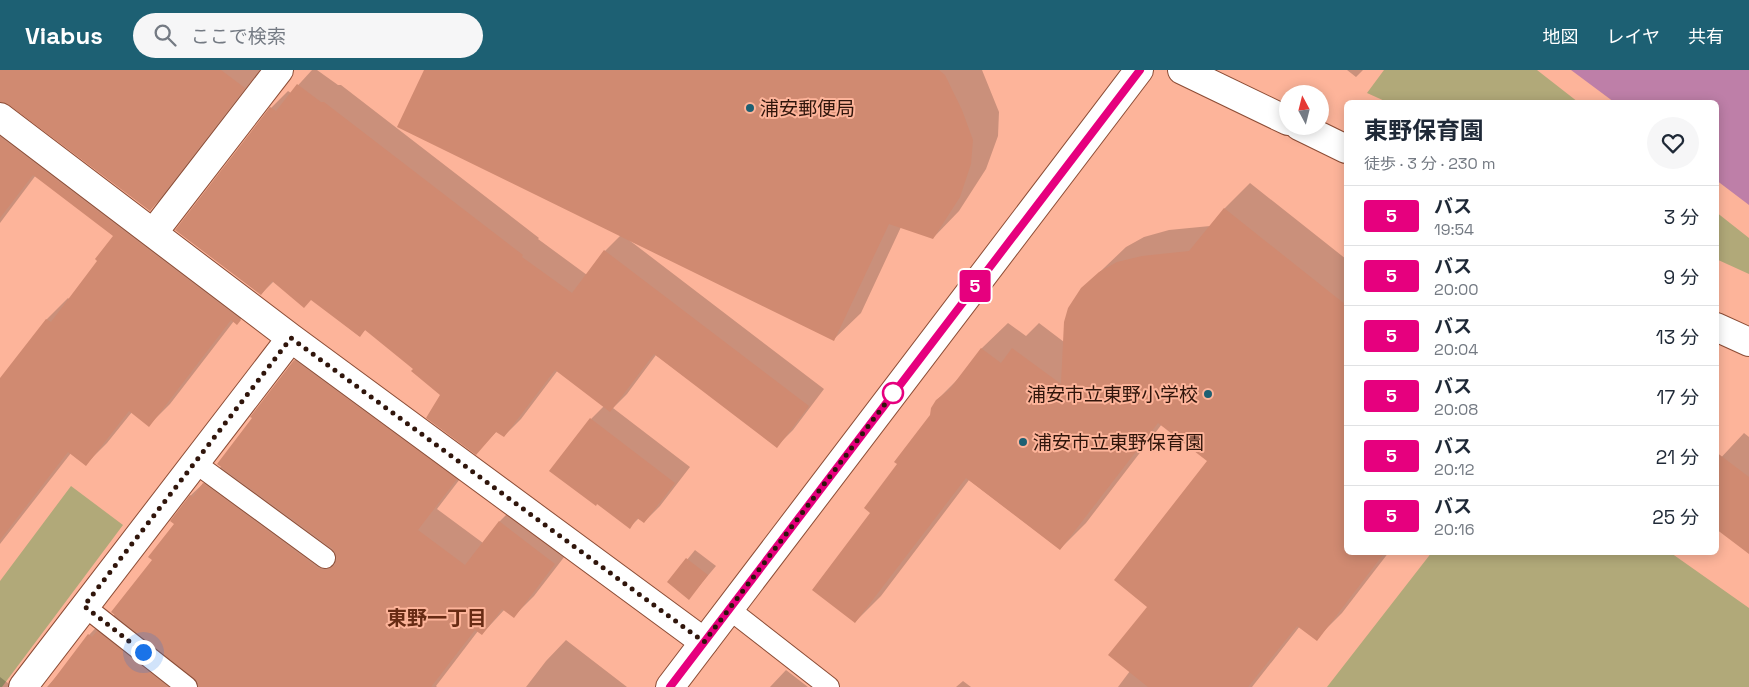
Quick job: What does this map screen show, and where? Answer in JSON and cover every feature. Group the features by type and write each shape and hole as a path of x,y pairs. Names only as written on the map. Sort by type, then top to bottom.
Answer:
{"street":[{"path":"153,232 279,70"},
{"path":"670,687 1140,70"},
{"path":"1182,70 1279,117"},
{"path":"0,117 291,338 704,642"},
{"path":"1317,135 1344,148"},
{"path":"1719,327 1749,342"},
{"path":"23,687 291,338"}],"lane":[{"path":"194,462 325,558"},
{"path":"84,606 187,687"},
{"path":"729,609 829,687"}],"shaded area":[{"path":"1384,70 1537,70 1575,100 1383,100 1367,93"},
{"path":"1571,70 1749,70 1749,205 1719,182 1719,100 1611,100"},
{"path":"1719,214 1749,238 1749,274 1719,260"},
{"path":"71,486 123,525 2,687 0,687 0,581"},
{"path":"1430,555 1674,555 1749,608 1749,687 1327,687"}],"building":[{"path":"0,70 221,70 245,88 150,211 9,105 0,102"},
{"path":"424,70 939,70 945,75 962,110 973,140 971,164 960,197 933,239 889,224 834,341 397,127"},
{"path":"297,84 321,102 324,102 523,255 522,257 572,293 604,250 809,406 777,448 654,354 610,412 555,370 504,437 496,432 476,455 426,418 440,395 411,371 413,369 365,330 360,337 311,300 304,308 272,281 261,295 175,230 270,107 276,111"},
{"path":"0,137 241,320 237,325 231,320 149,427 129,411 86,466 68,452 0,540 0,378 46,319 51,322 97,261 95,259 113,236 33,175 0,218"},
{"path":"1224,208 1344,303 1344,555 1383,555 1317,641 1297,626 1248,687 1148,687 1108,655 1147,607 1114,580 1207,461 1158,423 1060,550 966,478 855,623 812,590 870,513 864,508 897,464 894,462 930,415 931,408 936,400 949,390 981,348 1001,363 1012,348 1061,384 1064,322 1068,308 1081,288 1099,272 1117,262 1142,256 1189,251"},
{"path":"294,360 457,479 418,530 465,565 499,521 555,564 514,618 502,609 482,635 475,630 431,687 199,687 198,682 194,678 111,612 152,560 148,557 174,524 170,521 190,495 193,497 203,483 318,568 323,570 329,569 335,565 337,559 332,548 217,464"},
{"path":"590,418 675,483 644,523 637,518 630,529 549,471"},
{"path":"1719,454 1749,477 1749,554 1719,531"},
{"path":"686,558 708,575 689,600 667,582"},
{"path":"97,631 168,687 48,687 88,634 92,637"}],"bus line":[{"name":"5","path":"670,687 1140,70"}],"place":[{"name":"浦安郵便局","path":"750,108"},
{"name":"浦安市立東野小学校","path":"1208,394"},
{"name":"浦安市立東野保育園","path":"1023,442"}],"district":[{"name":"東野一丁目","path":"437,618"}],"route":[{"path":"143,652 84,606 291,338 704,642 898,387 893,393"}]}
